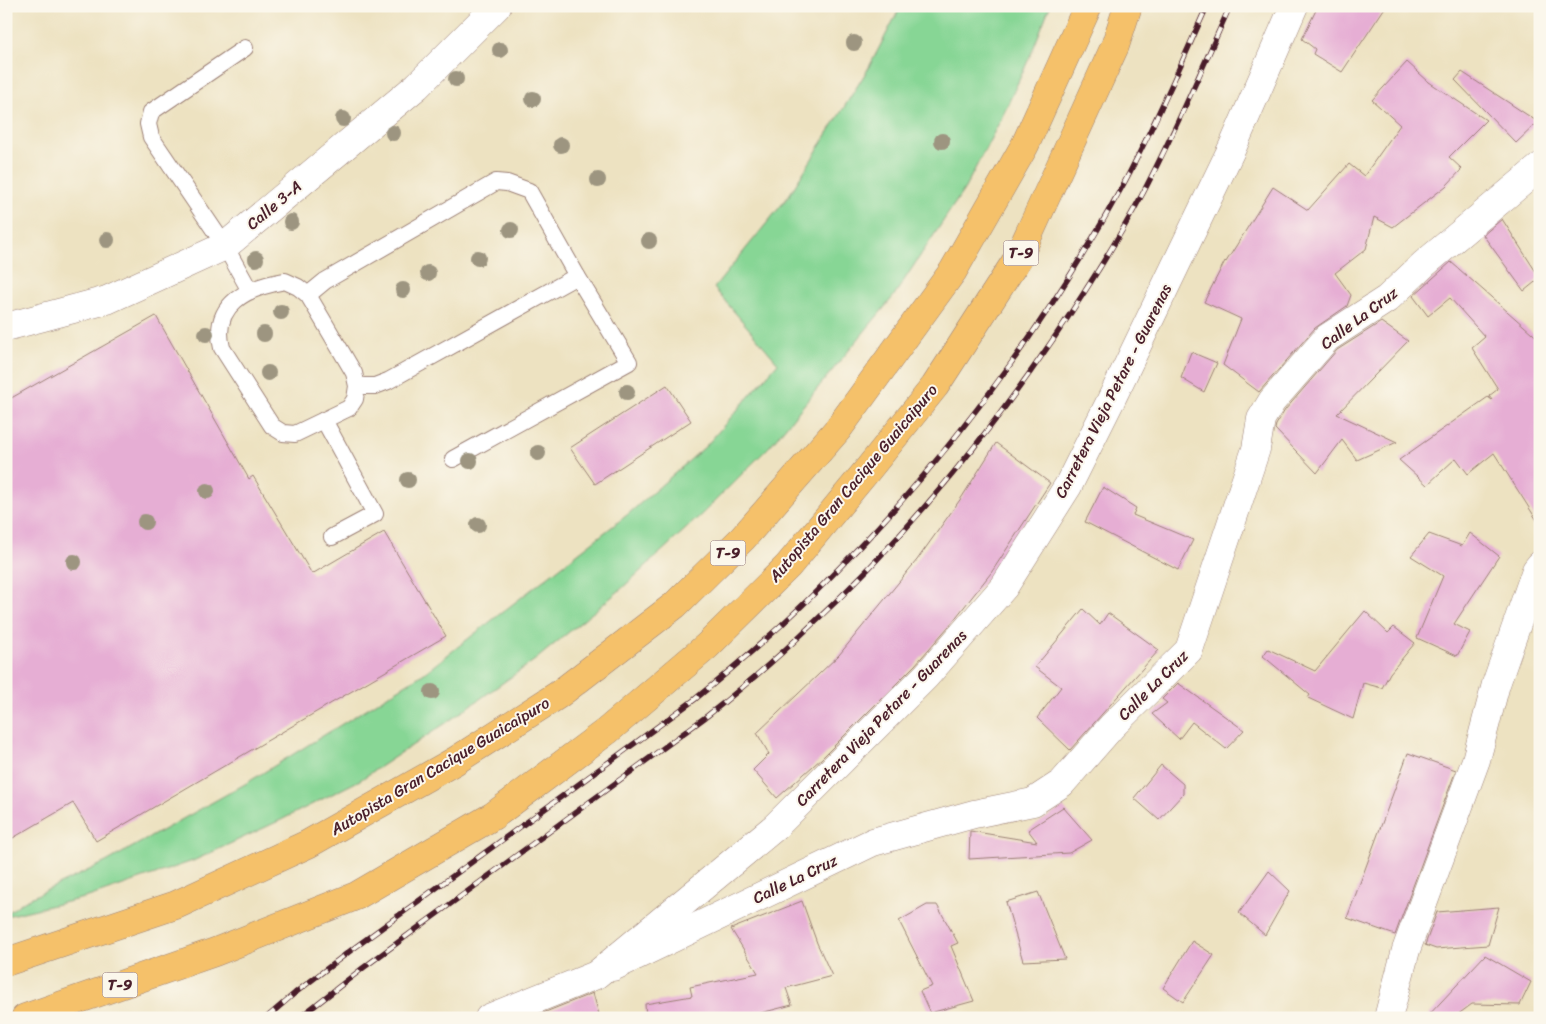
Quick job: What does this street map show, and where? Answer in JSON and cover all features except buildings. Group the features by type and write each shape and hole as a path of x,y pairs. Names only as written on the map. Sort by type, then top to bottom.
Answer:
{"highway":[{"name":"Autopista Gran Cacique Guaicaipuro","path":"6,962 176,904 308,844 455,761 558,695 675,605 743,538 838,430 952,271 1025,145 1088,6"},
{"name":"Autopista Gran Cacique Guaicaipuro","path":"25,1018 215,952 356,896 493,816 607,731 707,646 788,566 866,473 935,386 1018,258 1115,46 1128,6"}],"street":[{"name":"Calle 3-A","path":"6,327 107,300 225,246 417,86 497,6"},
{"name":"Carretera Vieja Petare - Guarenas","path":"489,1018 596,975 775,827 926,676 1004,587 1068,486 1110,402 1233,146 1294,6"},
{"name":"Calle La Cruz","path":"596,975 873,842 974,814 1033,802 1062,784 1112,726 1190,650 1256,449 1261,419 1272,401 1327,338 1387,299 1424,264 1540,167"},
{"path":"1388,1018 1406,950 1476,760 1496,684 1536,570 1540,565"}],"lane":[{"path":"245,48 152,112 148,124 152,137 225,246 250,291"},
{"path":"308,295 325,281 496,182 507,183 529,191 629,362 453,459"},
{"path":"357,386 375,386 388,381 577,276"},
{"path":"285,281 298,286 308,295 354,374 357,386 355,399 349,408 295,434 283,433 272,426 222,348 218,334 223,315 236,298 250,291 263,284 285,281"},
{"path":"324,420 375,514 332,537"}],"green space":[{"path":"901,6 1050,6 1032,52 1001,119 965,188 893,297 769,447 703,513 620,590 535,660 446,723 360,780 281,820 193,861 88,897 6,916 6,914 24,901 106,862 245,784 423,674 627,515 706,446 778,363 714,288 788,197 868,69"}],"railway":[{"path":"266,1018 350,951 694,700 790,617 867,539 939,457 973,414 1038,325 1068,279 1123,185 1207,6"},
{"path":"299,1018 363,968 720,706 769,664 840,598 906,528 938,492 998,416 1078,303 1133,212 1155,170 1230,6"}]}
